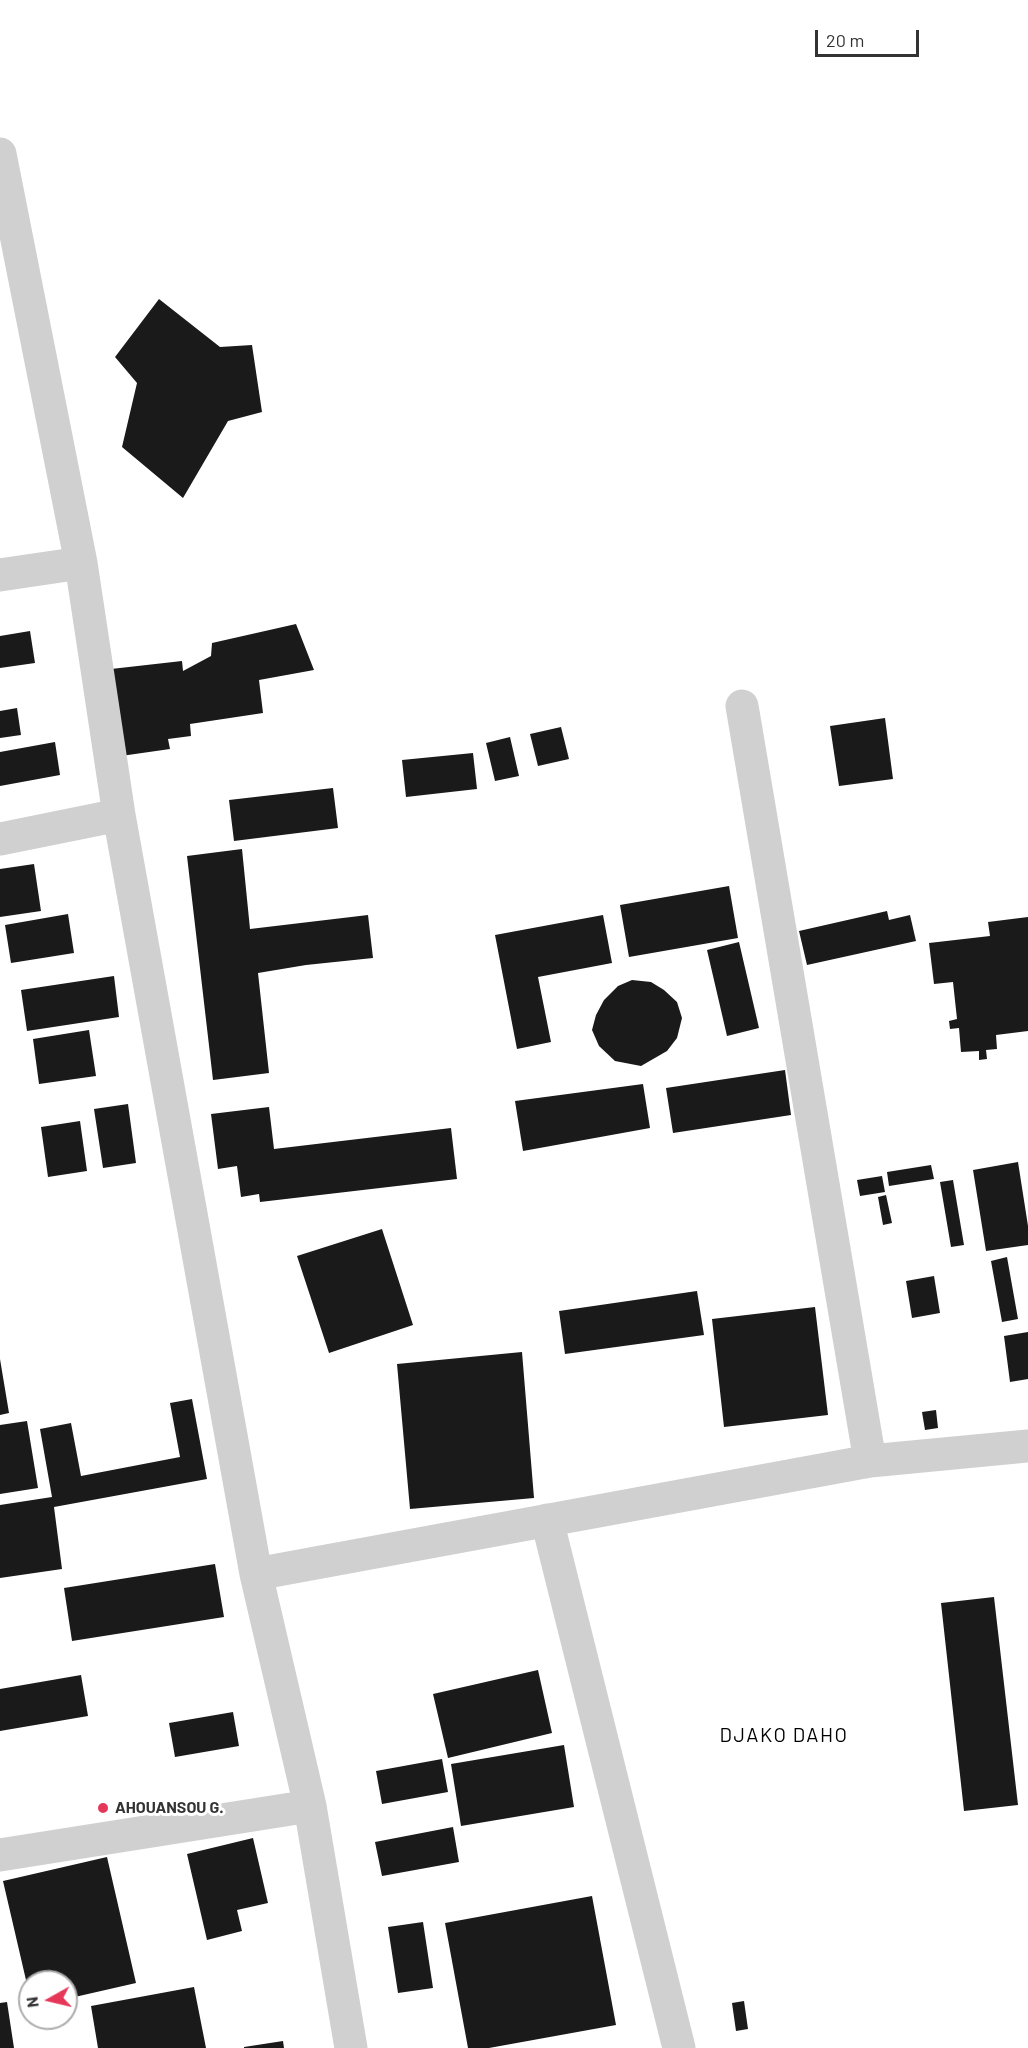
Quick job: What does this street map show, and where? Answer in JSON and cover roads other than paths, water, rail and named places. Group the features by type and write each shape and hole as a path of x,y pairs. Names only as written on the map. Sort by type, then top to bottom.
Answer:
{"street":[{"path":"0,154 81,563 119,815 256,1574 310,1806 351,2048"},
{"path":"0,575 81,563"},
{"path":"742,706 870,1461"},
{"path":"0,839 119,815"},
{"path":"256,1574 870,1461 1028,1446"},
{"path":"548,1520 679,2048"},
{"path":"0,1855 310,1806"}],"place":[{"name":"AHOUANSOU G.","path":"103,1808"}],"district":[{"name":"DJAKO DAHO","path":"784,1735"}]}
